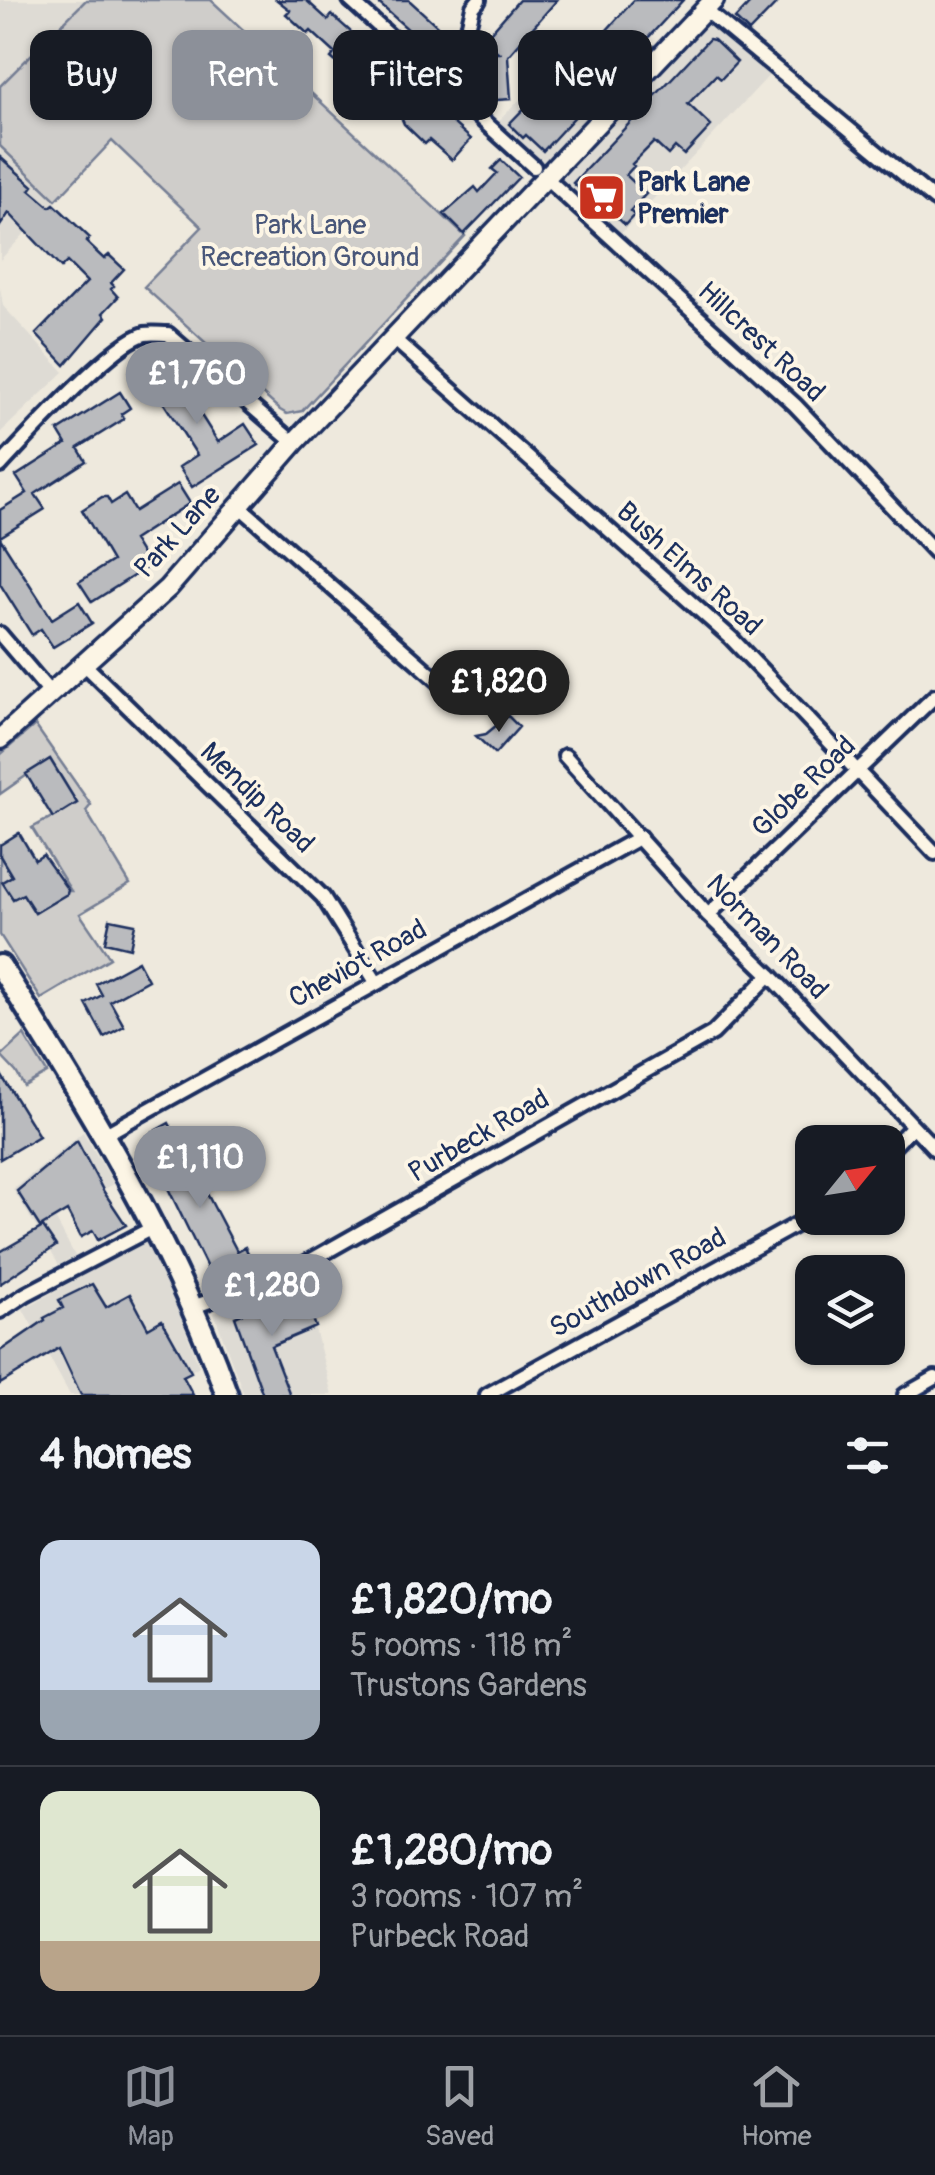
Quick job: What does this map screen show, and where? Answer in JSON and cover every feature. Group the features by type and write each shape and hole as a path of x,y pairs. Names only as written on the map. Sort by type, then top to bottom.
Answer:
{"main road":[{"path":"0,966 154,1227 227,1395"}],"street":[{"name":"Hillcrest Road","path":"350,0 383,30"},
{"path":"468,28 473,7 479,0"},
{"path":"709,5 935,200"},
{"name":"Park Lane","path":"0,739 168,588 238,505 394,339 540,172 709,5"},
{"name":"Hillcrest Road","path":"483,120 795,406 935,552"},
{"path":"0,466 62,400 128,342 145,334 168,334 294,443"},
{"name":"Bush Elms Road","path":"394,339 731,638 935,852"},
{"path":"238,505 458,698"},
{"path":"0,634 52,695"},
{"name":"Mendip Road","path":"85,666 322,897 376,982"},
{"name":"Globe Road","path":"708,915 935,696"},
{"name":"Norman Road","path":"566,756 708,915 935,1149"},
{"name":"Cheviot Road","path":"102,1136 640,837"},
{"name":"Purbeck Road","path":"192,1307 292,1271 713,1032 770,976"},
{"path":"905,1134 913,1126"},
{"name":"Southdown Road","path":"488,1395 795,1225"},
{"path":"0,1312 26,1294 154,1227"},
{"path":"905,1395 935,1378"}],"shaded area":[{"path":"0,0 86,0 56,30 30,30 30,56 0,86"},
{"path":"704,9 776,68 614,241 493,127 518,101 518,120 652,120 652,64"},
{"path":"0,147 56,200 0,260"},
{"path":"0,287 3,306 64,372 0,433"},
{"path":"83,1132 114,1184 68,1208 56,1220 75,1256 59,1265 13,1189"},
{"path":"145,1241 177,1307 199,1366 156,1395 70,1395 23,1309"},
{"path":"298,1281 332,1395 244,1395 214,1313"}],"green space":[{"name":"Park Lane Recreation Ground","path":"86,0 211,0 243,30 172,30 172,120 313,120 313,95 333,113 333,120 340,120 465,236 302,411 287,414 144,287 202,227 112,141 56,200 0,146 0,86 30,56 30,120 152,120 152,30 56,30"},
{"path":"35,725 91,805 86,811 130,884 80,914 110,958 41,999 0,935 0,856 12,876 3,882 13,899 23,894 35,913 66,894 65,891 71,891 32,828 77,803 50,759 0,794 0,755"},
{"path":"24,1035 47,1073 24,1086 1,1056"}],"building":[{"path":"277,0 306,0 328,20 332,15 349,30 333,30 333,51 313,30 304,30 286,14 290,10"},
{"path":"375,0 409,0 442,30 409,30"},
{"path":"519,0 557,0 531,30 518,30 518,45 508,56 511,99 498,100 498,30 493,30"},
{"path":"634,0 683,0 652,33 652,30 607,30"},
{"path":"753,0 780,0 749,32 735,19"},
{"path":"709,39 737,62 721,79 716,75 688,104 711,126 684,155 675,147 668,155 654,142 632,164 626,175 646,194 630,211 634,215 625,225 573,183 632,120 652,120 652,99"},
{"path":"518,115 518,120 572,120 543,151 509,124"},
{"path":"402,120 450,120 471,139 452,160 429,140 425,144"},
{"path":"0,157 33,186 30,190 50,207 54,204 90,238 86,242 104,259 109,255 124,269 111,283 118,297 103,313 106,317 65,365 36,334 87,282 67,262 61,268 9,213 0,226"},
{"path":"501,160 519,177 464,234 444,214 475,187 479,192 497,173 492,169"},
{"path":"162,354 218,442 245,424 259,445 192,487 179,467 197,455 147,377 152,374 146,364"},
{"path":"120,392 130,408 121,414 124,419 78,448 86,461 35,494 45,509 0,537 0,510 27,493 16,476 66,444 58,431"},
{"path":"178,484 190,503 133,540 149,566 92,602 79,582 112,561 82,510 102,497 107,497 111,504 125,495 135,511"},
{"path":"0,538 52,619 79,602 92,623 53,647 41,629 32,635 0,584"},
{"path":"508,716 519,727 495,754 476,736 486,734"},
{"path":"50,759 77,803 53,818 26,774"},
{"path":"19,833 35,860 43,855 68,890 35,913 23,894 13,899 2,882 12,876 0,856 0,845"},
{"path":"110,919 135,924 130,948 105,942"},
{"path":"138,961 148,980 110,1001 124,1026 104,1037 86,1004 102,995 96,984"},
{"path":"0,1073 39,1136 0,1159"},
{"path":"169,1123 184,1151 190,1148 196,1160 191,1163 237,1251 245,1247 254,1265 215,1284 164,1180 173,1175 153,1132"},
{"path":"77,1141 126,1225 98,1240 93,1231 81,1237 67,1211 40,1227 17,1191"},
{"path":"43,1227 56,1246 0,1284 0,1252"},
{"path":"92,1284 106,1307 130,1294 148,1328 162,1320 191,1372 183,1376 193,1395 81,1395 59,1348 0,1384 0,1351 63,1308 59,1300"},
{"path":"304,1293 316,1327 271,1346 290,1395 263,1395 235,1317 244,1313 242,1306 257,1300 262,1314 294,1303 292,1298"}],"place":[{"name":"Park Lane Premier","path":"602,198"}]}
